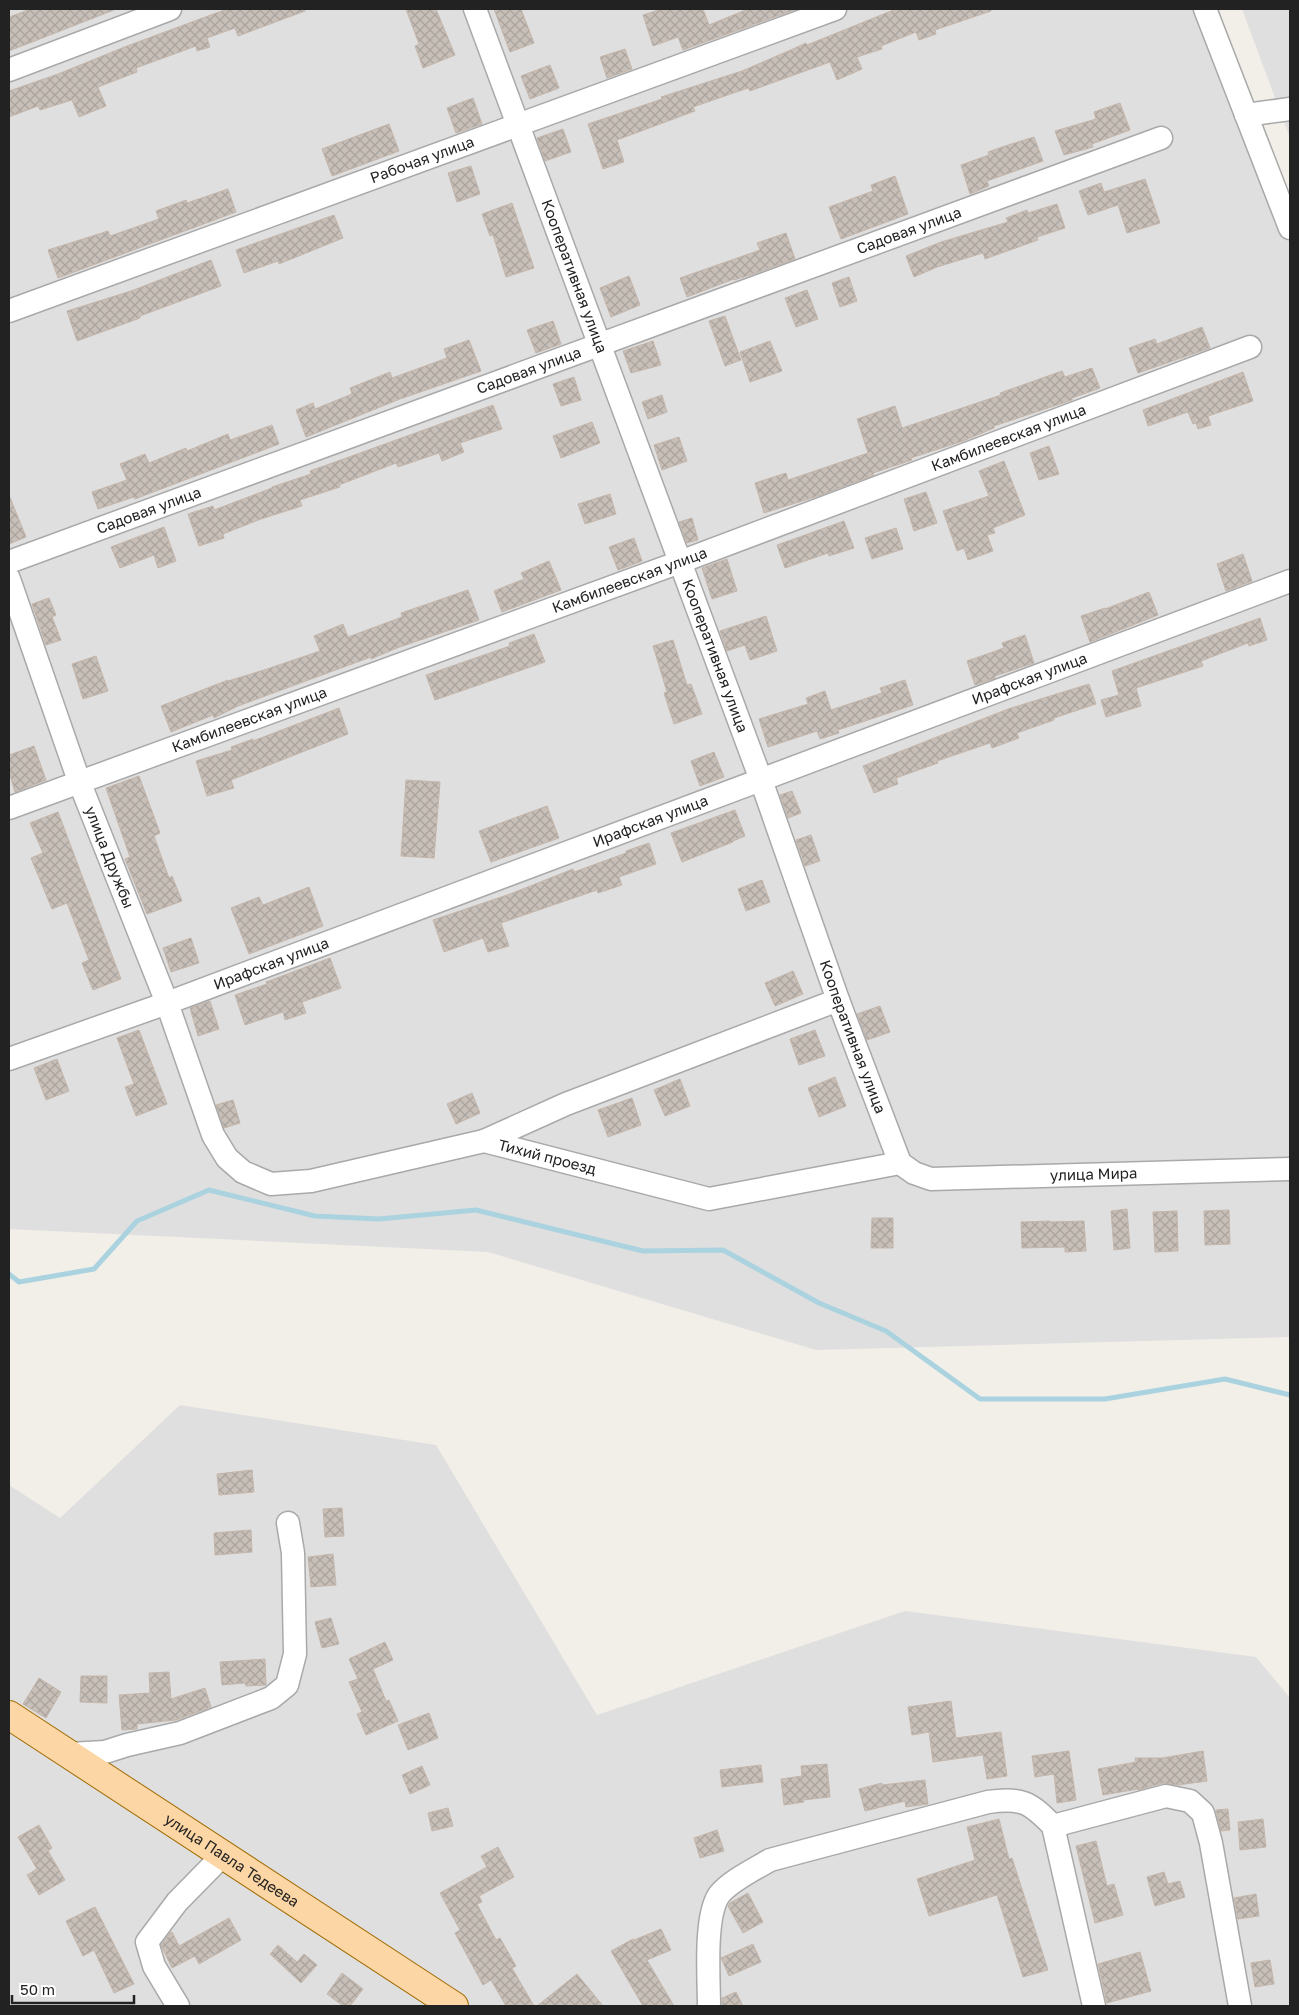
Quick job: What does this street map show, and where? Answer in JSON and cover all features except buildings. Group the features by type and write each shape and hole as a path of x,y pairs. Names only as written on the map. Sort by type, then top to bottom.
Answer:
{"main road":[{"name":"улица Павла Тедеева","path":"9,1715 454,2006"}],"street":[{"path":"9,70 170,9"},
{"name":"Кооперативная улица","path":"475,9 760,780 838,1000 900,1163"},
{"name":"Рабочая улица","path":"9,312 835,9"},
{"path":"1205,9 1290,228"},
{"path":"1246,115 1290,109"},
{"name":"Садовая улица","path":"9,562 1161,138"},
{"name":"Камбилеевская улица","path":"9,808 680,562 1250,347"},
{"name":"улица Дружбы","path":"9,579 80,781 167,1003 213,1134"},
{"name":"Ирафская улица","path":"9,1059 167,1003 1290,581"},
{"path":"484,1141 566,1104 838,1000"},
{"name":"Тихий проезд","path":"213,1134 227,1158 243,1172 272,1184 311,1181 484,1141 709,1199 900,1163"},
{"name":"улица Мира","path":"900,1163 914,1174 931,1179 1290,1169"},
{"path":"69,1754 105,1752 180,1733 271,1698 287,1685 295,1654 293,1553 288,1523"},
{"path":"1053,1826 1166,1796 1190,1802 1203,1813 1211,1843 1240,2006"},
{"path":"709,2006 711,1912 720,1895 743,1876 770,1860 988,1802 1008,1799 1025,1803 1039,1811 1053,1826 1094,2006"},
{"path":"178,2006 154,1966 147,1942 177,1902 224,1854"}],"shaded area":[{"path":"9,9 1219,9 1290,212 1290,1337 816,1350 488,1252 9,1229"},
{"path":"1242,9 1290,9 1290,138"},
{"path":"180,1405 436,1445 597,1715 905,1611 1256,1657 1290,1698 1290,2006 9,2006 9,1485 60,1518"}],"waterway":[{"path":"9,1274 19,1282 94,1269 137,1221 209,1190 315,1216 379,1219 476,1210 643,1251 723,1250 819,1303 886,1331 980,1399 1105,1399 1225,1379 1290,1395"}]}
